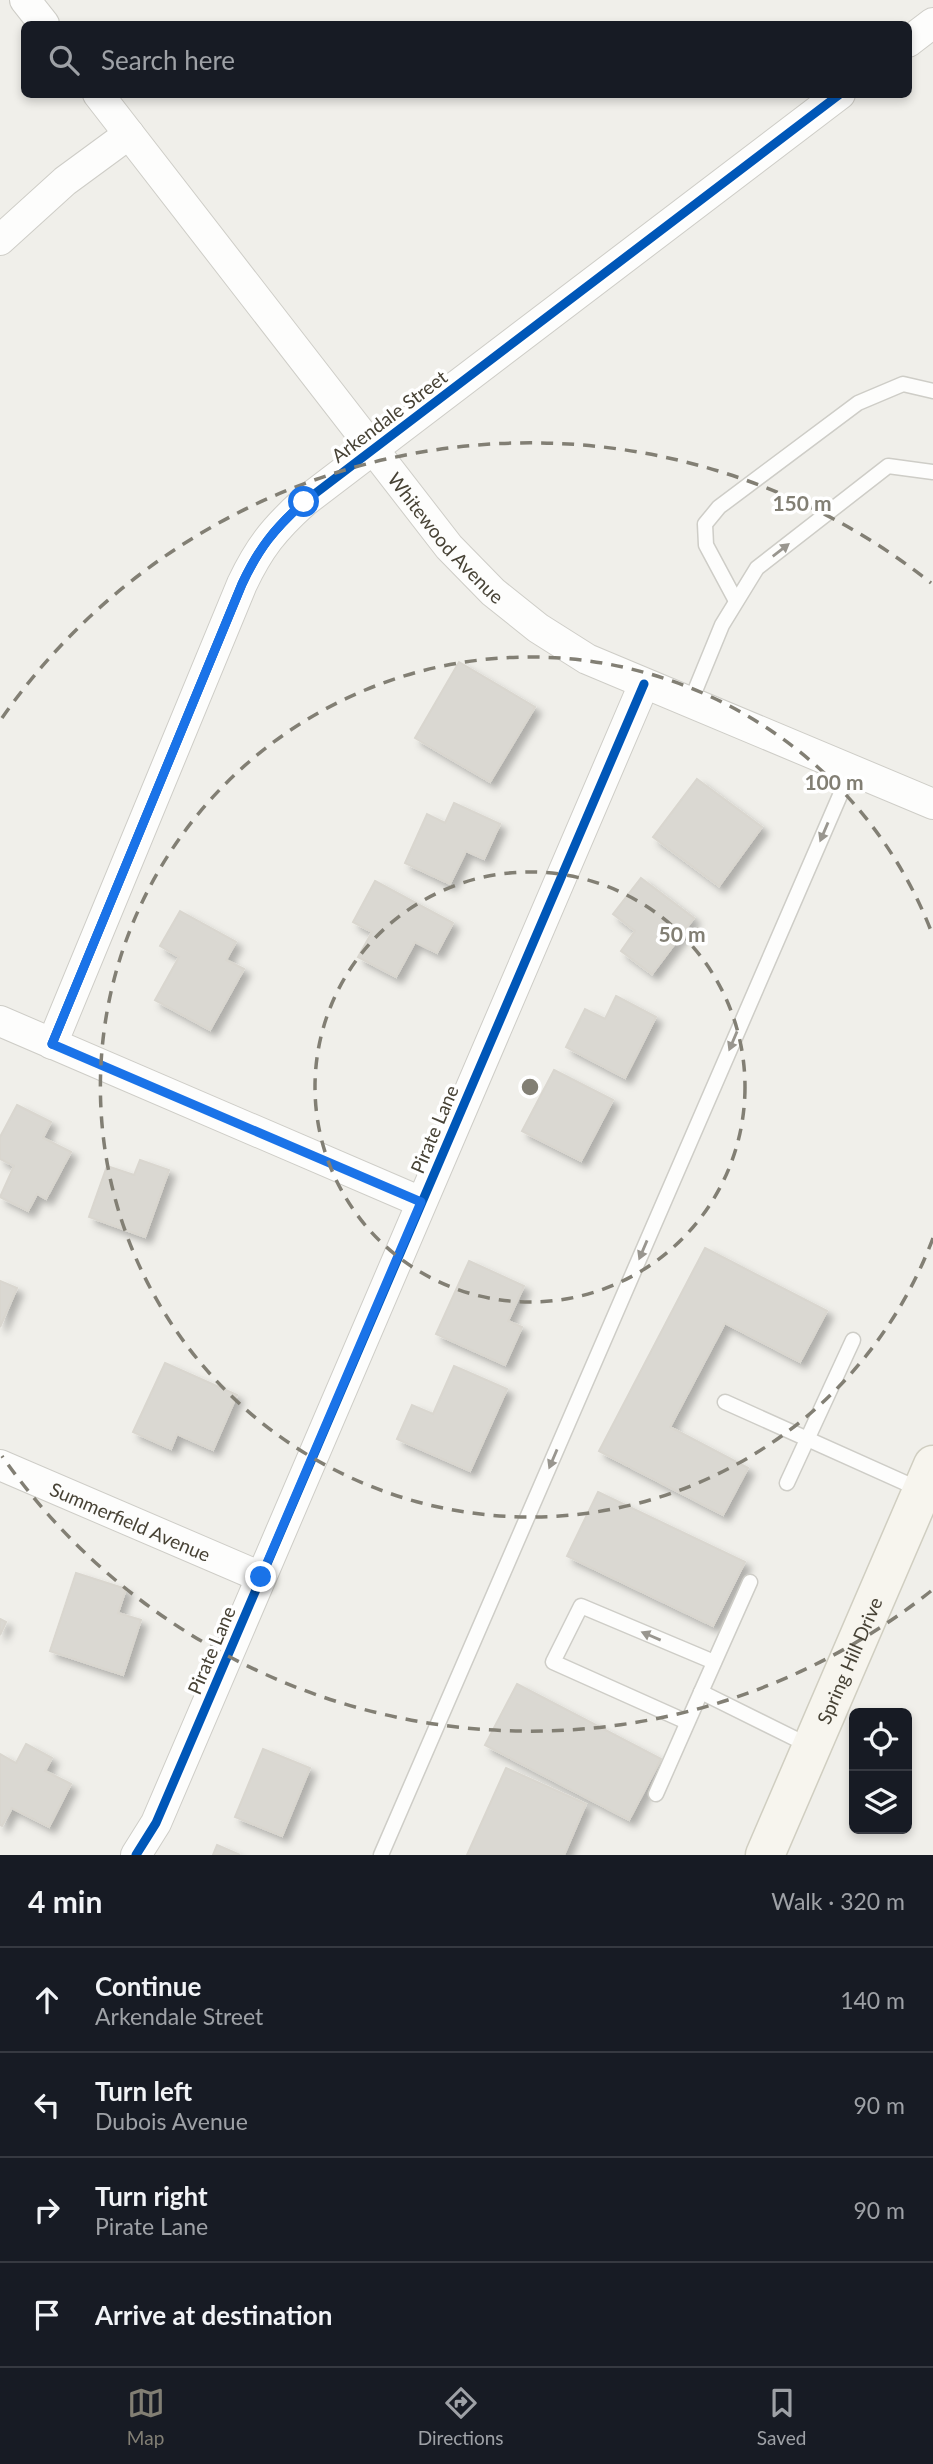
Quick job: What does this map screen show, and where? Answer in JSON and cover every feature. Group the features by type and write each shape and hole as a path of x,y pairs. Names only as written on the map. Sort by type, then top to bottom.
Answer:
{"main road":[{"name":"Spring Hill Drive","path":"765,1855 928,1478"}],"street":[{"path":"25,0 42,21"},
{"path":"912,39 933,23"},
{"name":"Whitewood Avenue","path":"101,98 449,547 493,592 538,628 587,659 933,804"},
{"name":"Arkendale Street","path":"52,1044 242,584 256,556 277,527 304,502 835,98"},
{"path":"0,240 65,181 129,134"},
{"name":"Pirate Lane","path":"136,1855 156,1822 643,684"},
{"path":"0,1021 421,1202"},
{"name":"Summerfield Avenue","path":"0,1465 261,1577"}],"lane":[{"path":"736,601 706,545 705,524 719,507 858,403 903,384 933,391"},
{"path":"690,704 722,625 757,568 888,466 933,472"},
{"path":"381,1855 851,770"},
{"path":"787,1483 853,1340"},
{"path":"725,1402 806,1438 928,1478"},
{"path":"656,1794 750,1582"},
{"path":"687,1721 553,1662 581,1606 714,1662"},
{"path":"701,1692 811,1747"}],"building":[{"path":"459,662 535,707 490,782 415,738"},
{"path":"697,779 762,827 719,886 653,837"},
{"path":"454,803 500,824 484,859 466,851 450,884 405,863 427,814 445,823"},
{"path":"641,878 694,918 652,974 621,951 635,931 613,914"},
{"path":"375,881 453,923 437,953 415,942 396,977 358,957 372,932 353,922"},
{"path":"180,911 236,942 226,960 244,969 210,1030 155,1000 179,957 160,946"},
{"path":"616,996 656,1017 625,1078 566,1047 585,1009 605,1019"},
{"path":"554,1070 613,1100 581,1161 522,1131"},
{"path":"17,1105 51,1122 43,1138 71,1152 46,1199 37,1194 28,1211 0,1197 14,1166 0,1159 0,1137"},
{"path":"140,1160 169,1170 145,1237 89,1217 107,1166 134,1175"},
{"path":"705,1248 827,1311 800,1362 725,1323 670,1427 748,1468 723,1515 599,1451"},
{"path":"469,1261 524,1286 508,1321 522,1327 505,1365 436,1334"},
{"path":"0,1281 17,1288 0,1327"},
{"path":"165,1363 237,1395 213,1450 177,1434 171,1449 133,1432"},
{"path":"454,1366 507,1389 470,1471 397,1439 412,1405 433,1414"},
{"path":"598,1492 745,1562 713,1626 567,1556"},
{"path":"76,1573 126,1589 118,1613 141,1620 123,1675 50,1651"},
{"path":"0,1619 6,1622 0,1635"},
{"path":"517,1684 661,1759 629,1820 485,1745"},
{"path":"26,1744 52,1758 45,1771 71,1784 49,1827 12,1808 2,1826 0,1825 0,1754 16,1763"},
{"path":"263,1749 310,1768 282,1836 235,1817"},
{"path":"506,1768 586,1804 564,1855 467,1855"},
{"path":"217,1845 240,1855 213,1855"}],"cycle path":[{"path":"52,1044 242,584 261,549 276,530 304,502 835,98"},
{"path":"136,1855 156,1823 644,684"}],"route":[{"path":"261,1577 421,1202 52,1044 242,584 256,556 277,527 304,502"}]}
